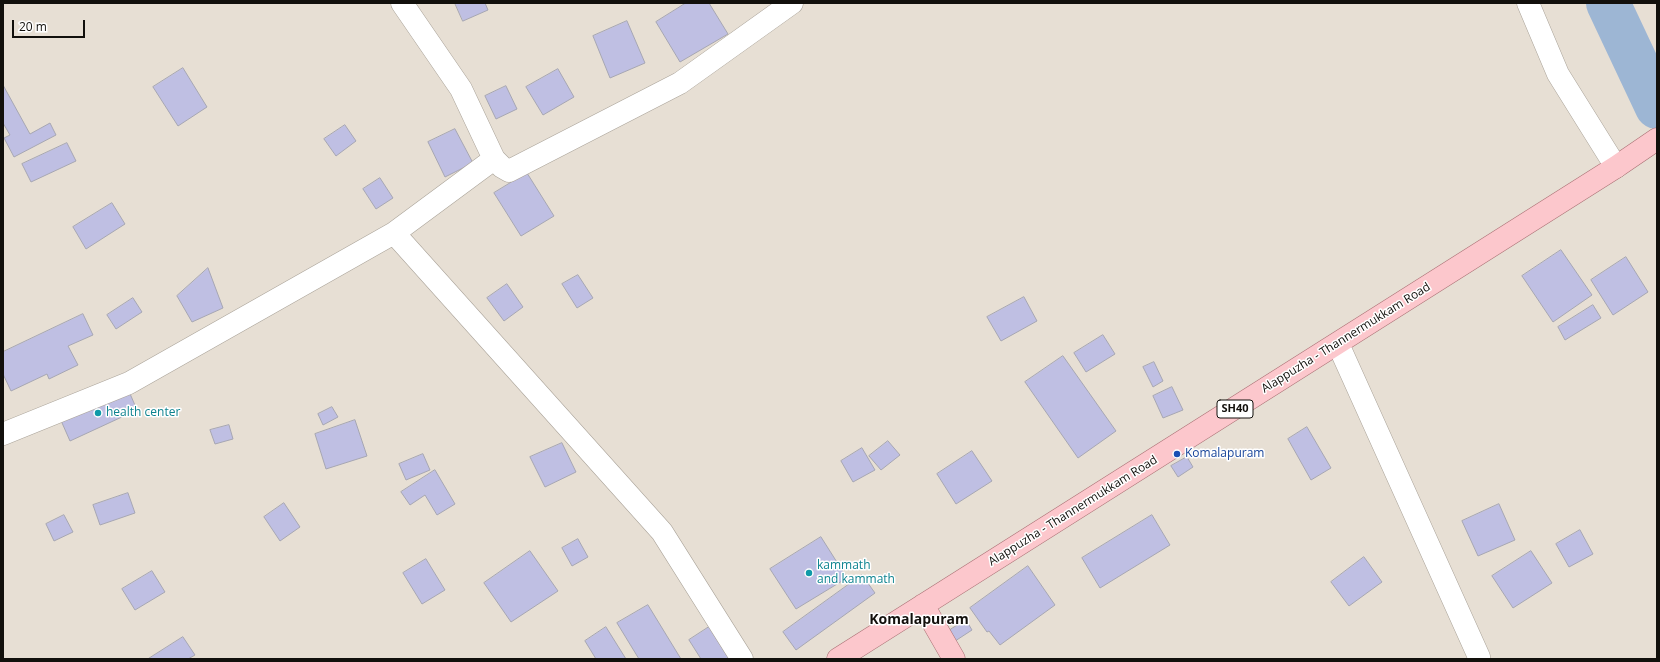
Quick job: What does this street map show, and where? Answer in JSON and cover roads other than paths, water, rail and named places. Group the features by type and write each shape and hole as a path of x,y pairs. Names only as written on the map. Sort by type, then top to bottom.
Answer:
{"main road":[{"name":"SH40","path":"1624,162 1657,139"},
{"name":"Alappuzha - Thannermukkam Road","path":"838,659 1624,162"},
{"path":"923,605 954,659"}],"street":[{"path":"402,3 461,89 494,159 502,167 509,171 680,83 792,3"},
{"path":"1528,3 1558,74 1624,162"},
{"path":"3,434 129,383 394,233 494,159"},
{"path":"394,233 662,532 742,659"},
{"path":"1338,344 1479,657 1478,659"}],"waterway":[{"path":"1608,3 1657,107"}],"place":[{"name":"health center","path":"98,413"},
{"name":"Komalapuram","path":"1177,454"},
{"name":"kammath and kammath","path":"809,573"}],"district":[{"name":"Komalapuram","path":"919,620"}]}
